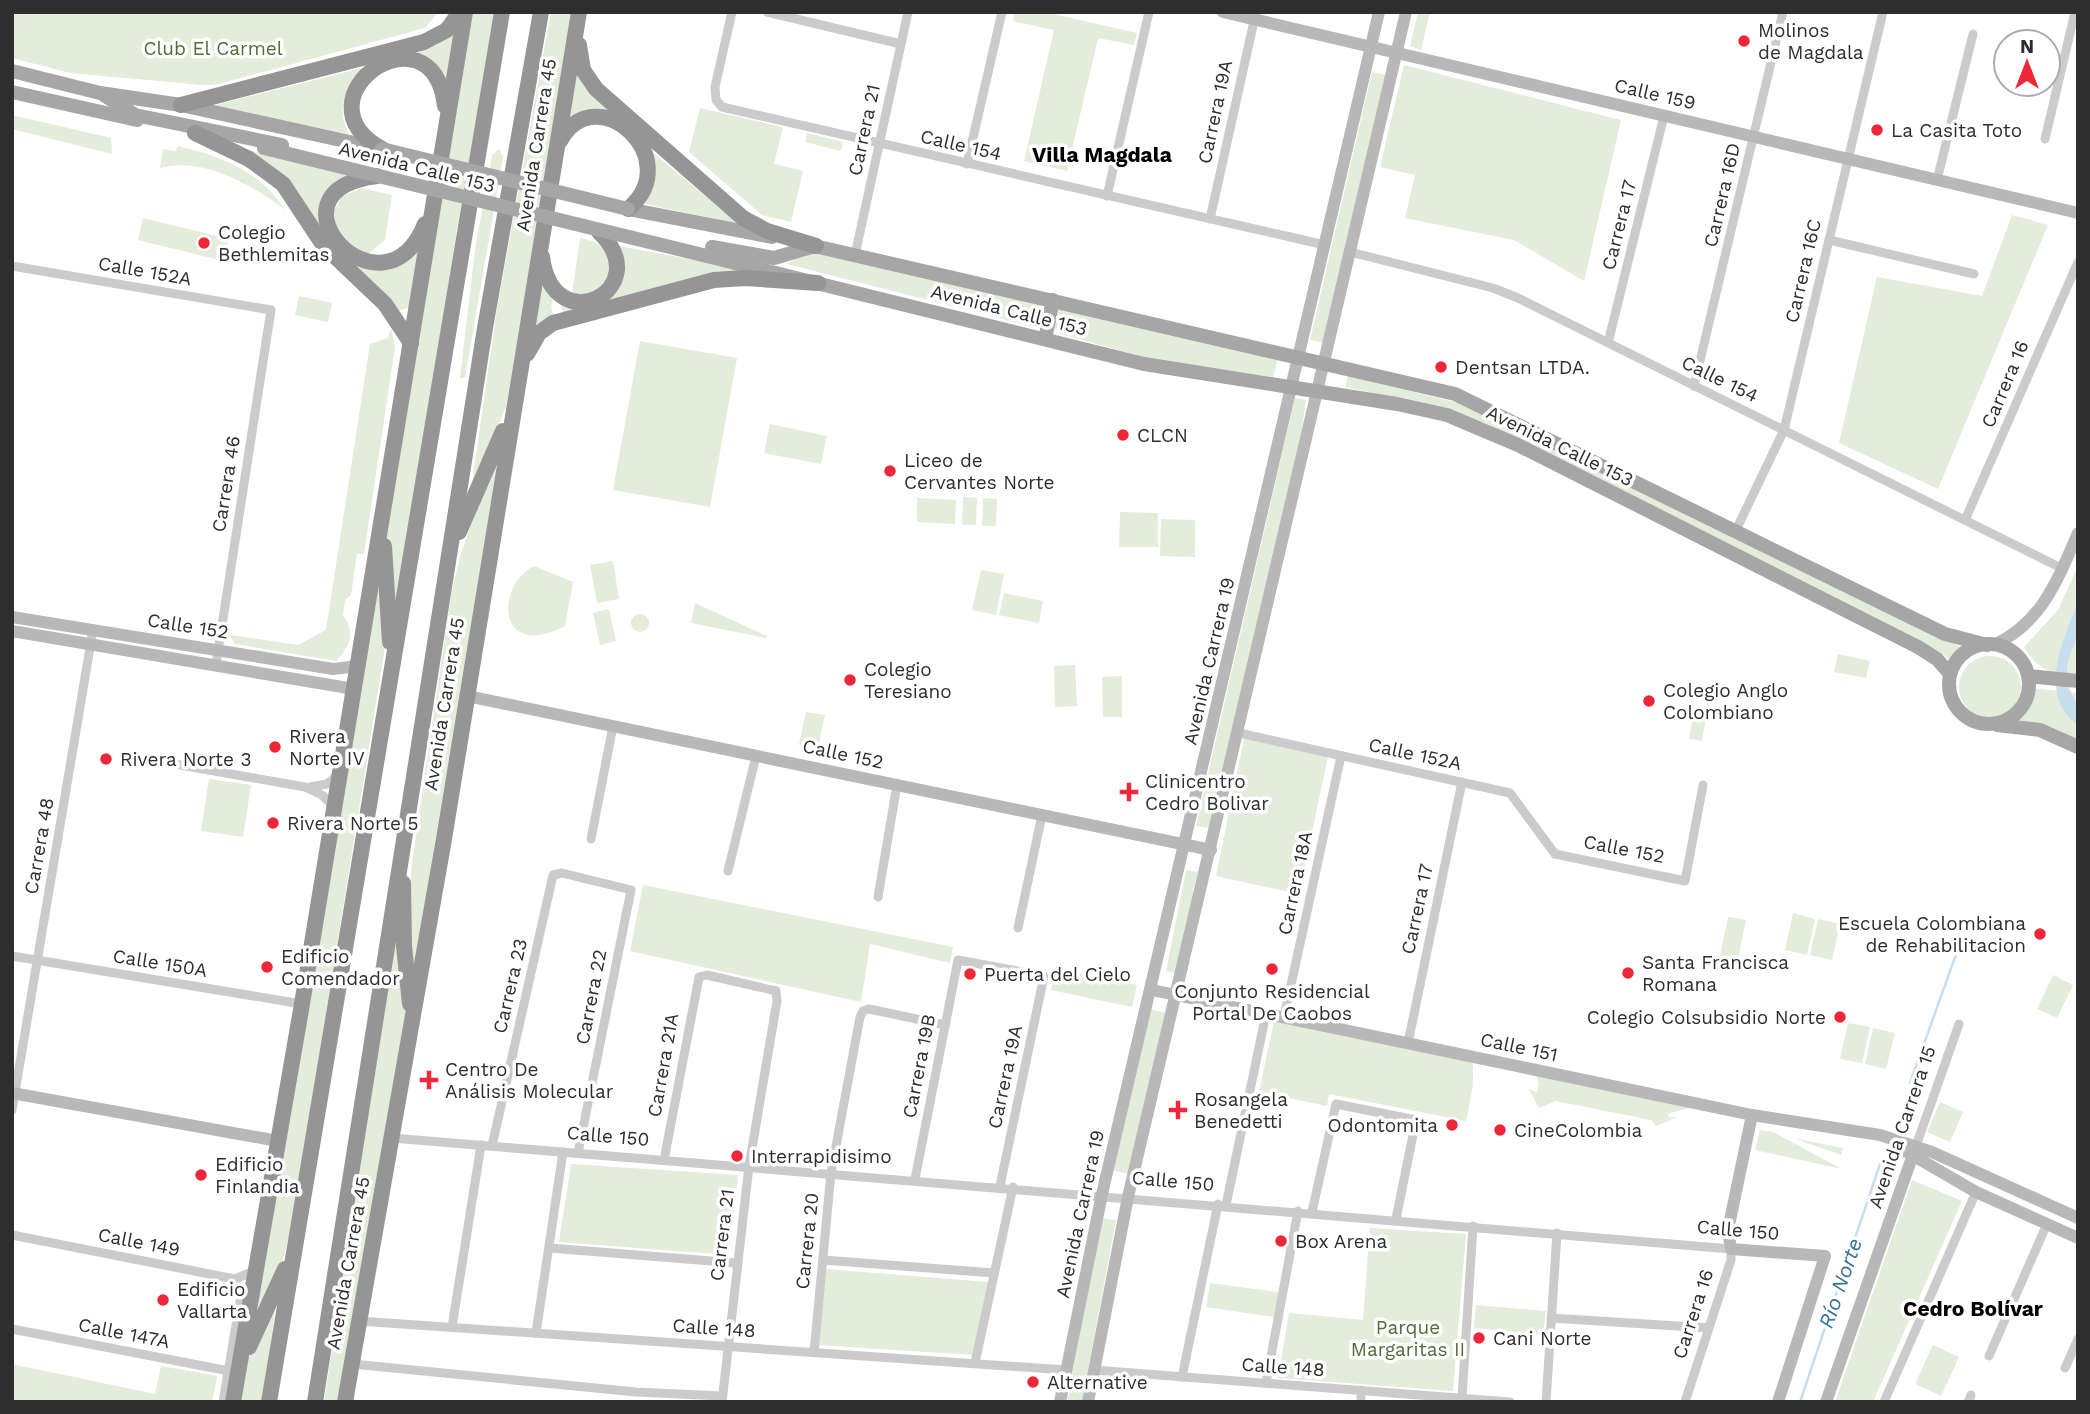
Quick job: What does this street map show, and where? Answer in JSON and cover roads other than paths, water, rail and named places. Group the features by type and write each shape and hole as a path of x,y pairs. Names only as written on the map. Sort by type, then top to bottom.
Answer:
{"highway":[{"path":"181,105 424,42 447,30 460,12"},
{"path":"233,1402 233,1373 256,1270 302,1004 466,12"},
{"path":"269,1402 502,12"},
{"name":"Avenida Carrera 45","path":"315,1402 485,328 541,12"},
{"path":"579,16 579,59 596,89 743,218 767,231 816,246"},
{"name":"Avenida Carrera 45","path":"345,1402 411,1031 579,16"},
{"path":"382,149 365,139 353,114 354,95 362,77 387,61 406,59 425,65 440,82 446,122"},
{"path":"558,147 562,137 578,123 597,117 616,121 635,135 643,148 647,163 646,186 640,198 628,209"},
{"path":"195,133 249,159 283,184 324,246 385,304 411,342"},
{"path":"377,176 344,185 336,192 327,209 332,238 342,250 357,258 385,261 407,250 422,231 433,202"},
{"path":"540,246 544,272 552,289 571,301 594,301 613,286 617,275 616,254 599,232"},
{"path":"521,363 543,328 559,321 714,280 745,278 818,283"},
{"path":"449,557 512,410"},
{"path":"382,515 391,676"},
{"path":"404,835 404,946 411,1031"},
{"path":"233,1373 294,1247"}],"main road":[{"name":"Avenida Calle 153","path":"12,71 100,93 181,105 269,123 628,209 855,254 1466,398 1945,634 1990,645"},
{"name":"Avenida Calle 153","path":"12,92 195,133 264,145 599,232 708,251 774,258 816,246"},
{"name":"Avenida Calle 153","path":"100,93 135,115 616,228 818,283 1045,340 1154,366 1423,409 1485,429 1918,647 1937,659 1950,674"},
{"path":"1045,340 1054,300"},
{"path":"1985,724 2007,719 2021,708 2028,689 2028,676 2018,657 1990,645 1961,656 1950,674 1950,693 1959,710 1975,722 1985,724 2034,728 2078,747"},
{"path":"2028,676 2076,681"}],"street":[{"name":"Calle 154","path":"732,12 715,87 716,100 722,107 1325,245"},
{"path":"767,12 901,44"},
{"name":"Carrera 21","path":"855,254 908,12"},
{"path":"967,164 1002,12"},
{"path":"1107,195 1149,12"},
{"name":"Calle 159","path":"1223,12 1255,16 1396,53 2078,213"},
{"name":"Avenida Carrera 19","path":"1060,1402 1102,1195 1379,12"},
{"path":"1088,1402 1128,1197 1178,995 1406,12"},
{"name":"Carrera 16D","path":"1695,386 1783,12"},
{"name":"Carrera 16C","path":"1736,530 1784,430 1883,12"},
{"path":"2045,139 2075,12"},
{"name":"Carrera 19A","path":"1210,219 1255,16"},
{"path":"1937,180 1973,34"},
{"name":"Carrera 17","path":"1608,343 1664,116"},
{"path":"1829,240 1974,274"},
{"name":"Calle 154","path":"1350,252 1493,288 2063,569"},
{"name":"Carrera 16","path":"1965,520 2078,262"},
{"name":"Calle 152A","path":"12,266 271,310"},
{"name":"Carrera 46","path":"217,657 271,310"},
{"path":"1990,645 2016,633 2037,613 2050,596 2078,533"},
{"name":"Calle 152","path":"12,617 93,630 354,689"},
{"name":"Carrera 48","path":"12,1110 93,630"},
{"name":"Calle 152","path":"12,631 91,643 333,670 358,666"},
{"name":"Calle 152","path":"467,696 1211,850"},
{"path":"591,839 613,726"},
{"name":"Calle 152A","path":"1238,733 1510,793 1555,854"},
{"path":"728,871 756,756"},
{"name":"Carrera 18A","path":"1284,1017 1342,756"},
{"path":"141,758 305,788 322,795 334,807"},
{"path":"305,788 327,784 340,772"},
{"name":"Carrera 17","path":"1408,1043 1462,782"},
{"path":"878,897 897,785"},
{"name":"Calle 152","path":"1555,854 1685,881 1703,785"},
{"path":"1018,928 1042,815"},
{"name":"Carrera 23","path":"492,1146 553,875 562,873 631,890"},
{"name":"Carrera 22","path":"578,1153 631,890"},
{"name":"Calle 150A","path":"12,956 302,1004"},
{"name":"Carrera 19A","path":"958,960 1044,976 1000,1186"},
{"name":"Carrera 19B","path":"915,1179 958,960"},
{"name":"Carrera 21A","path":"664,1160 699,977 707,975 776,991"},
{"name":"Calle 151","path":"1152,990 1752,1115 1880,1135 2078,1217"},
{"name":"Carrera 21","path":"722,1399 736,1263 749,1166 778,1001 776,991"},
{"name":"Carrera 20","path":"814,1352 831,1173 863,1011 869,1009 945,1025"},
{"path":"1182,1377 1266,1014"},
{"name":"Avenida Carrera 15","path":"1826,1402 1959,1024"},
{"path":"14,1093 278,1141"},
{"path":"1312,1212 1336,1104 1416,1120 1396,1219"},
{"name":"Carrera 16","path":"1685,1402 1731,1260 1728,1230 1752,1115"},
{"name":"Calle 150","path":"392,1138 1222,1204 1825,1256 1778,1402"},
{"path":"452,1327 481,1145"},
{"name":"Calle 151","path":"1914,1150 1976,1192 2078,1238"},
{"path":"536,1333 564,1152"},
{"path":"975,1363 1013,1187"},
{"path":"1884,1402 1976,1192"},
{"path":"1266,1383 1298,1211"},
{"path":"1989,1356 2046,1224"},
{"path":"1462,1398 1473,1226"},
{"path":"1546,1402 1557,1233"},
{"name":"Calle 149","path":"12,1235 235,1279"},
{"path":"550,1248 736,1263"},
{"path":"822,1260 994,1273"},
{"path":"223,1402 233,1373 241,1296 235,1279 246,1277 256,1270"},
{"path":"1551,1318 1709,1328"},
{"name":"Calle 148","path":"359,1321 1066,1370"},
{"name":"Calle 147A","path":"12,1329 233,1373"},
{"path":"2065,1368 2078,1339"},
{"path":"352,1364 722,1399"},
{"name":"Calle 148","path":"1094,1370 1510,1402"},
{"path":"1361,1390 1361,1402"}],"water":[{"path":"2078,603 2078,632 2067,665 2067,684 2078,707 2078,725 2066,713 2059,699 2056,683 2061,649"}],"waterway":[{"name":"Río Norte","path":"1910,1083 1959,946"},
{"name":"Río Norte","path":"1800,1402 1880,1164"}],"place":[{"name":"Molinos de Magdala","path":"1744,41"},
{"name":"La Casita Toto","path":"1877,130"},
{"name":"Colegio Bethlemitas","path":"204,243"},
{"name":"Dentsan LTDA.","path":"1441,367"},
{"name":"CLCN","path":"1123,435"},
{"name":"Liceo de Cervantes Norte","path":"890,471"},
{"name":"Colegio Teresiano","path":"850,680"},
{"name":"Colegio Anglo Colombiano","path":"1649,701"},
{"name":"Rivera Norte IV","path":"275,747"},
{"name":"Rivera Norte 3","path":"106,759"},
{"name":"Clinicentro Cedro Bolivar","path":"1129,792"},
{"name":"Rivera Norte 5","path":"273,823"},
{"name":"Escuela Colombiana de Rehabilitacion","path":"2040,934"},
{"name":"Edificio Comendador","path":"267,967"},
{"name":"Conjunto Residencial Portal De Caobos","path":"1272,969"},
{"name":"Santa Francisca Romana","path":"1628,973"},
{"name":"Puerta del Cielo","path":"970,974"},
{"name":"Colegio Colsubsidio Norte","path":"1840,1017"},
{"name":"Centro De Análisis Molecular","path":"429,1080"},
{"name":"Rosangela Benedetti","path":"1178,1110"},
{"name":"Odontomita","path":"1452,1125"},
{"name":"CineColombia","path":"1500,1130"},
{"name":"Interrapidisimo","path":"737,1156"},
{"name":"Edificio Finlandia","path":"201,1175"},
{"name":"Box Arena","path":"1281,1241"},
{"name":"Edificio Vallarta","path":"163,1300"},
{"name":"Cani Norte","path":"1479,1338"},
{"name":"Alternative","path":"1033,1382"}],"district":[{"name":"Villa Magdala","path":"1102,154"},
{"name":"Cedro Bolívar","path":"1973,1308"}],"park label":[{"name":"Club El Carmel","path":"213,48"},
{"name":"Parque Margaritas II","path":"1408,1338"}]}
